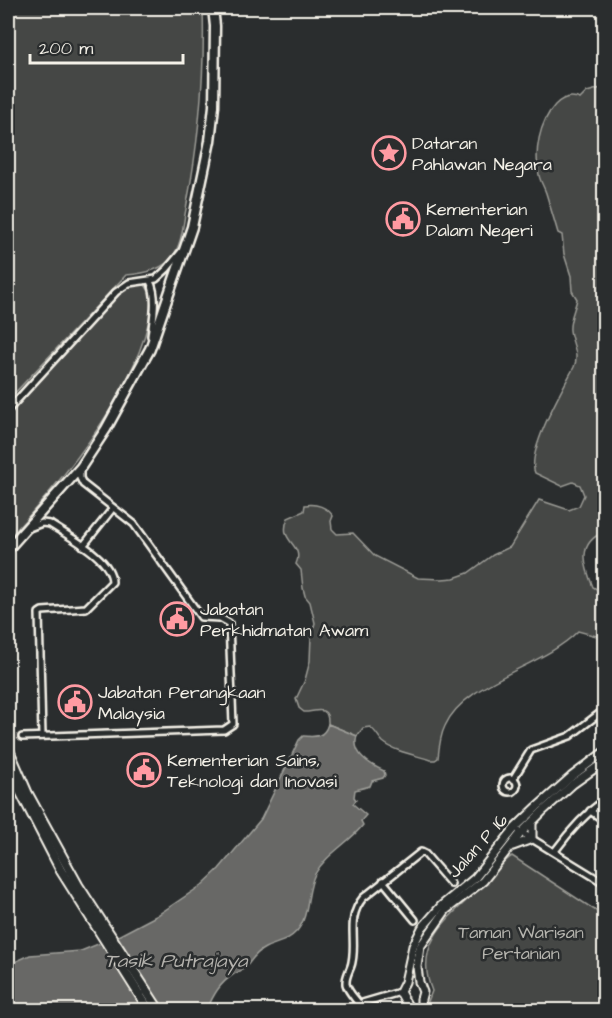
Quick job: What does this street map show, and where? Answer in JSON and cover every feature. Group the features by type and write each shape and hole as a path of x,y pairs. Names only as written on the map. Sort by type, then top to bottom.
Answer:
{"main road":[{"path":"8,549 81,467 106,429 150,349 192,226 211,132 215,84 213,8"},
{"path":"8,748 28,794 85,903 149,1011"},
{"path":"8,768 46,845 159,1011"}],"street":[{"path":"8,410 116,292 129,283 139,280 150,281 161,275 185,248"},
{"path":"150,281 153,286 154,306 150,349"},
{"path":"22,737 224,730 233,724 229,623 220,618 201,617 134,524 83,484 81,467"},
{"path":"83,546 113,508"},
{"path":"28,528 42,523 51,524 94,553 109,568 112,575 112,582 86,609 39,613 42,736"},
{"path":"513,779 531,750 570,736 604,710"},
{"name":"Jalan P 16","path":"400,992 405,982 411,953 422,928 441,906 475,878 571,777 604,752"},
{"name":"Jalan P 16","path":"421,1011 423,992 417,967 420,947 446,910 483,881 518,831 532,823 573,784 604,762"},
{"path":"555,851 568,833 604,800"},
{"path":"590,811 604,820"},
{"path":"532,823 532,839"},
{"path":"518,831 555,851 604,883"},
{"path":"508,848 532,839"},
{"path":"359,1004 349,990 346,981 353,960 352,919 358,904 383,881 421,852 451,884"},
{"path":"383,881 415,920"},
{"path":"405,982 412,980 419,982"},
{"path":"347,1011 359,1004 400,992 410,1011"},
{"path":"404,1001 411,1003 421,999"}],"green space":[{"path":"8,8 203,8 203,33 200,109 194,159 178,247 163,266 145,273 126,275 8,400"},
{"path":"604,89 604,532 595,537 586,548 585,563 593,587 604,593 604,638 578,631 545,655 469,697 455,710 445,726 438,758 431,760 388,745 370,727 363,728 357,736 328,724 324,711 304,712 299,708 296,699 305,680 310,661 311,636 315,623 310,602 305,596 301,570 296,564 297,551 286,533 288,518 304,511 305,505 321,506 333,516 332,529 337,534 353,533 375,556 418,578 442,579 468,573 493,555 510,547 539,500 569,510 579,506 584,495 580,485 573,482 562,486 535,473 534,463 540,436 576,362 570,326 577,299 572,291 562,235 558,233 540,177 537,157 539,138 545,120 555,105 567,98 580,99 587,92"},
{"path":"132,283 145,285 150,294 151,304 148,324 139,353 126,382 91,439 71,466 8,539 8,415 108,301"},
{"name":"Taman Warisan Pertanian","path":"512,856 604,916 604,1010 427,1010 432,991 427,974 427,958 438,931 447,919"}],"water":[{"name":"Tasik Putrajaya","path":"328,724 357,736 359,753 368,762 384,771 385,775 383,778 372,781 370,786 355,790 356,800 353,804 366,815 361,821 363,825 325,860 315,874 304,918 293,935 256,954 244,968 225,981 214,994 207,1010 8,1010 8,965 30,955 81,951 118,936 156,916 202,885 219,869 261,819 299,740 303,736 321,734"}],"pier":[{"path":"116,933 166,1010 142,1010 97,940"}],"tunnel":[{"path":"8,737 22,737"}],"place":[{"name":"Dataran Pahlawan Negara","path":"389,153"},
{"name":"Kementerian Dalam Negeri","path":"403,219"},
{"name":"Jabatan Perkhidmatan Awam","path":"177,619"},
{"name":"Jabatan Perangkaan Malaysia","path":"75,702"},
{"name":"Kementerian Sains, Teknologi dan Inovasi","path":"144,770"}]}
